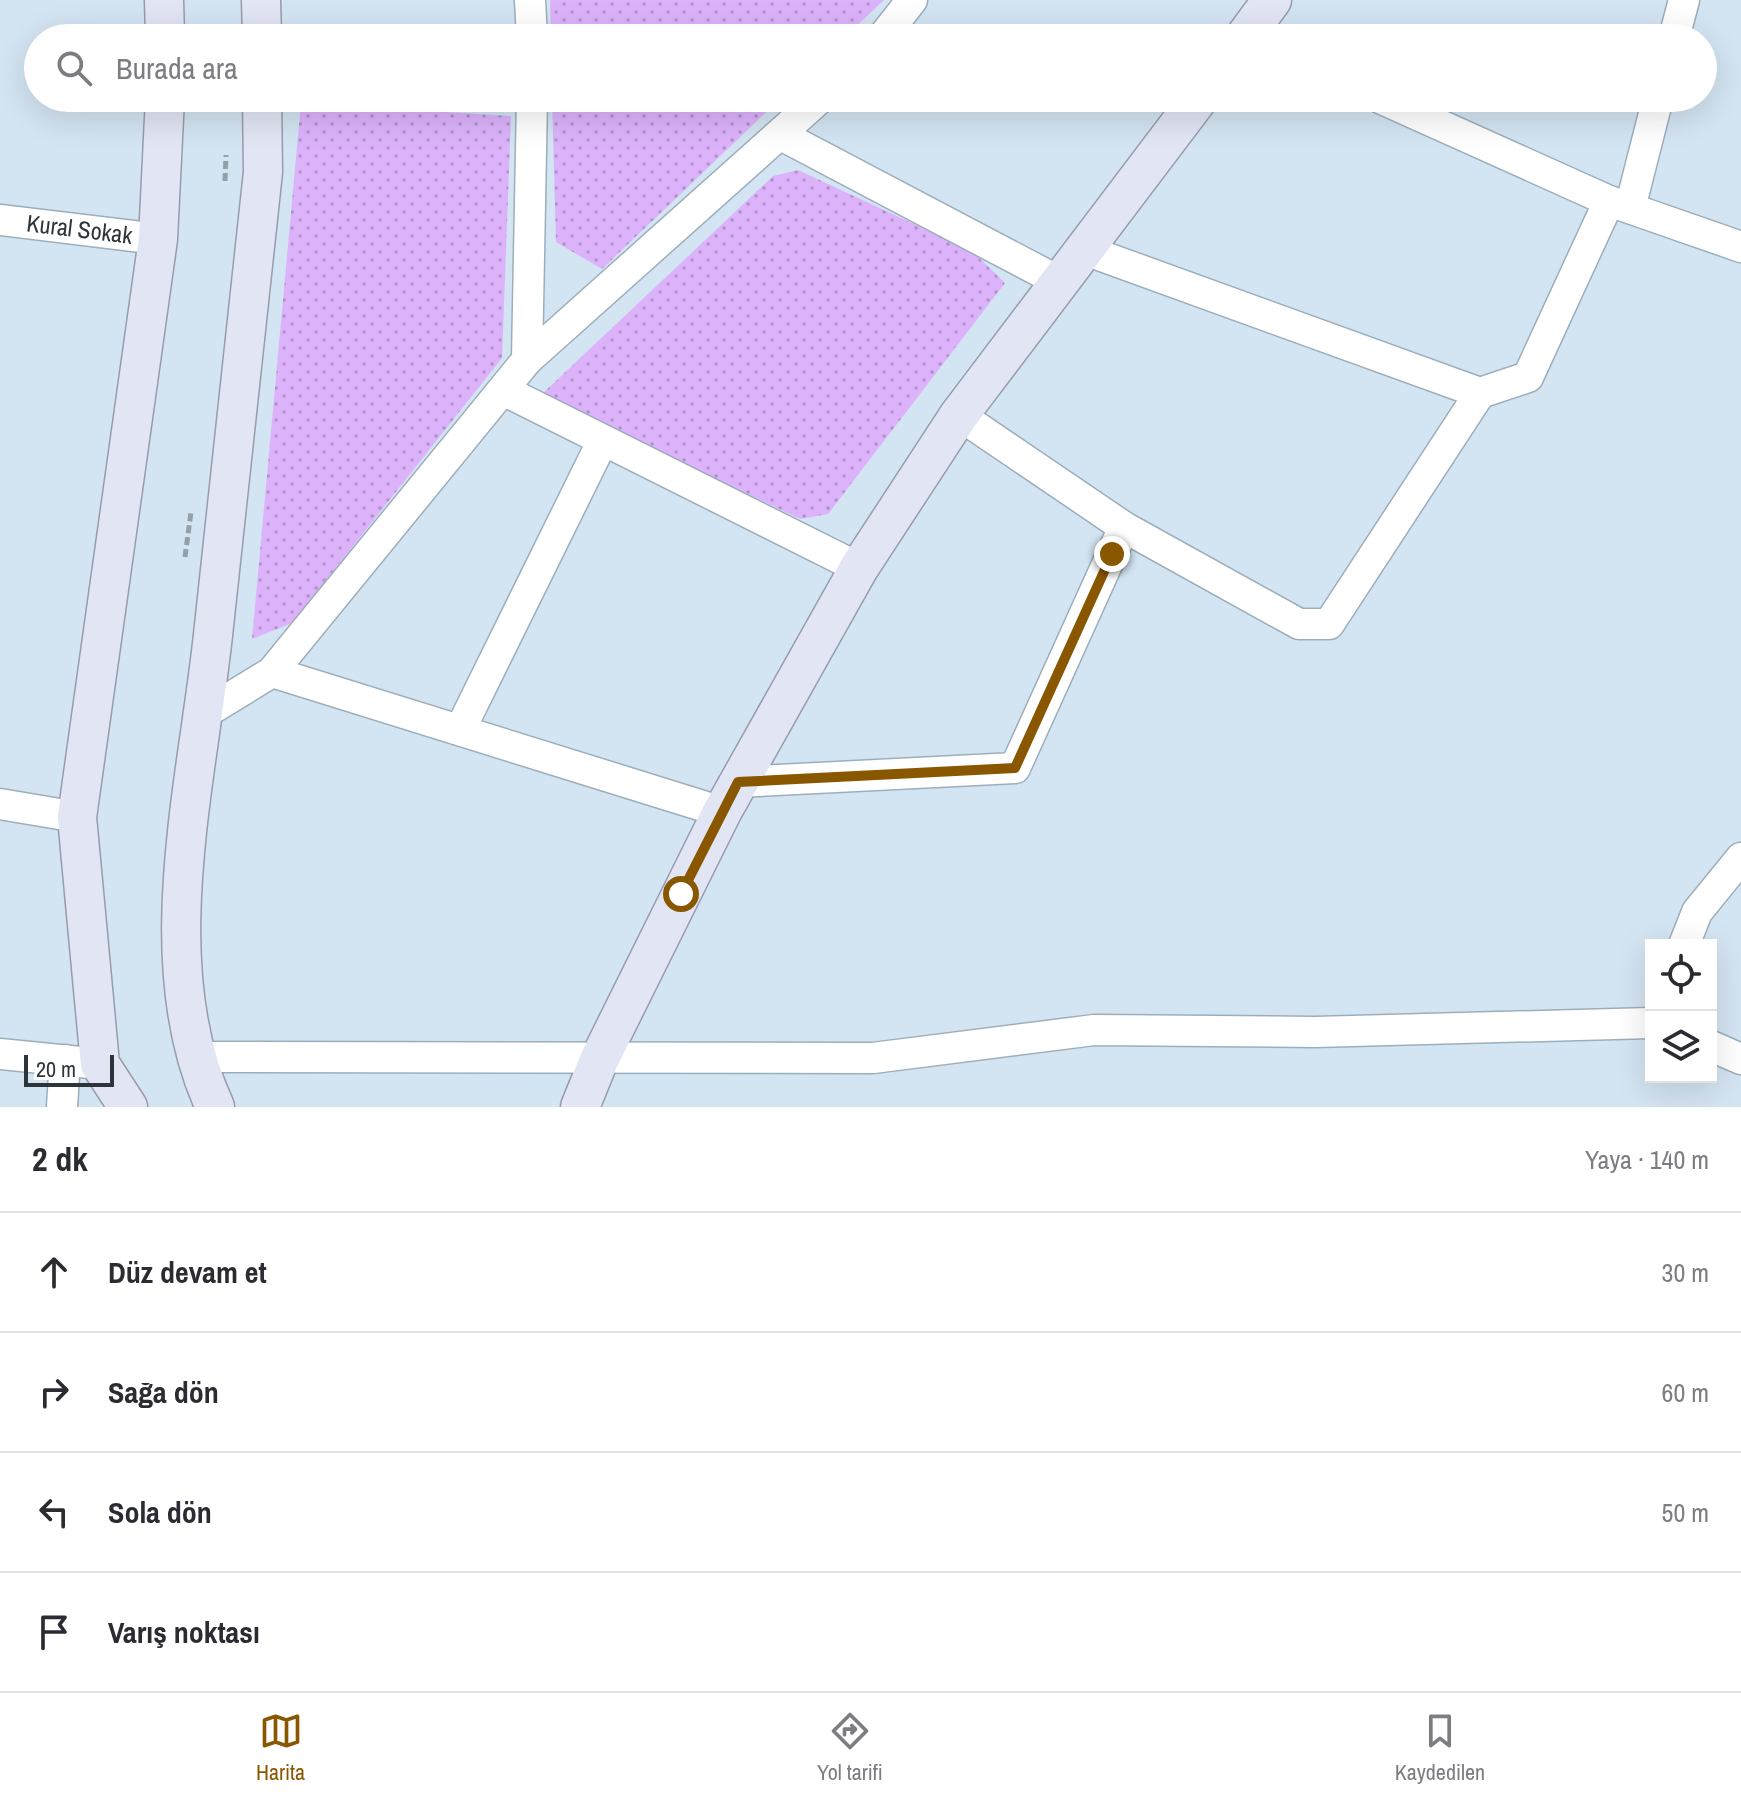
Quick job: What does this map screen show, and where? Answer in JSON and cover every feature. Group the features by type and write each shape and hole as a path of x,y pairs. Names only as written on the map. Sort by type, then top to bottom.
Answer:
{"main road":[{"path":"164,0 165,24"},
{"path":"261,0 262,24"},
{"path":"1255,24 1272,0"},
{"path":"128,1107 83,1062 77,817 158,239 164,112"},
{"path":"215,1107 190,1019 182,948 182,874 205,713 263,172 262,112"},
{"path":"580,1107 599,1060 730,797 859,568 959,415 1188,112"}],"street":[{"path":"530,0 531,24"},
{"path":"893,24 912,0"},
{"path":"1678,24 1684,0"},
{"path":"527,360 532,112"},
{"path":"205,713 272,672 527,360 805,112"},
{"path":"1412,112 1619,204 1741,247"},
{"path":"1085,250 1480,393 1528,377 1619,204 1653,112"},
{"path":"781,135 1060,282"},
{"name":"Kural Sokak","path":"0,220 158,239"},
{"path":"503,390 859,568"},
{"path":"959,415 1124,527 1299,624 1329,624 1480,393"},
{"path":"460,730 603,440"},
{"path":"272,672 460,730 730,797 1015,768 1124,527"},
{"path":"0,804 77,817"},
{"path":"1686,939 1697,912 1741,858"},
{"path":"199,1057 599,1060 873,1058 1094,1030 1315,1032 1645,1023"},
{"path":"1717,1049 1741,1059"},
{"path":"0,1054 83,1062 62,1107"}],"shaded area":[{"path":"550,0 884,0 859,24 551,24"},
{"path":"300,112 446,112 511,116 502,358 292,623 252,639"},
{"path":"552,112 766,112 602,269 556,242"},
{"path":"798,170 972,251 1005,283 828,514 800,519 541,395 773,176"}],"route":[{"path":"681,894 738,782 1015,768 1112,554"}]}
